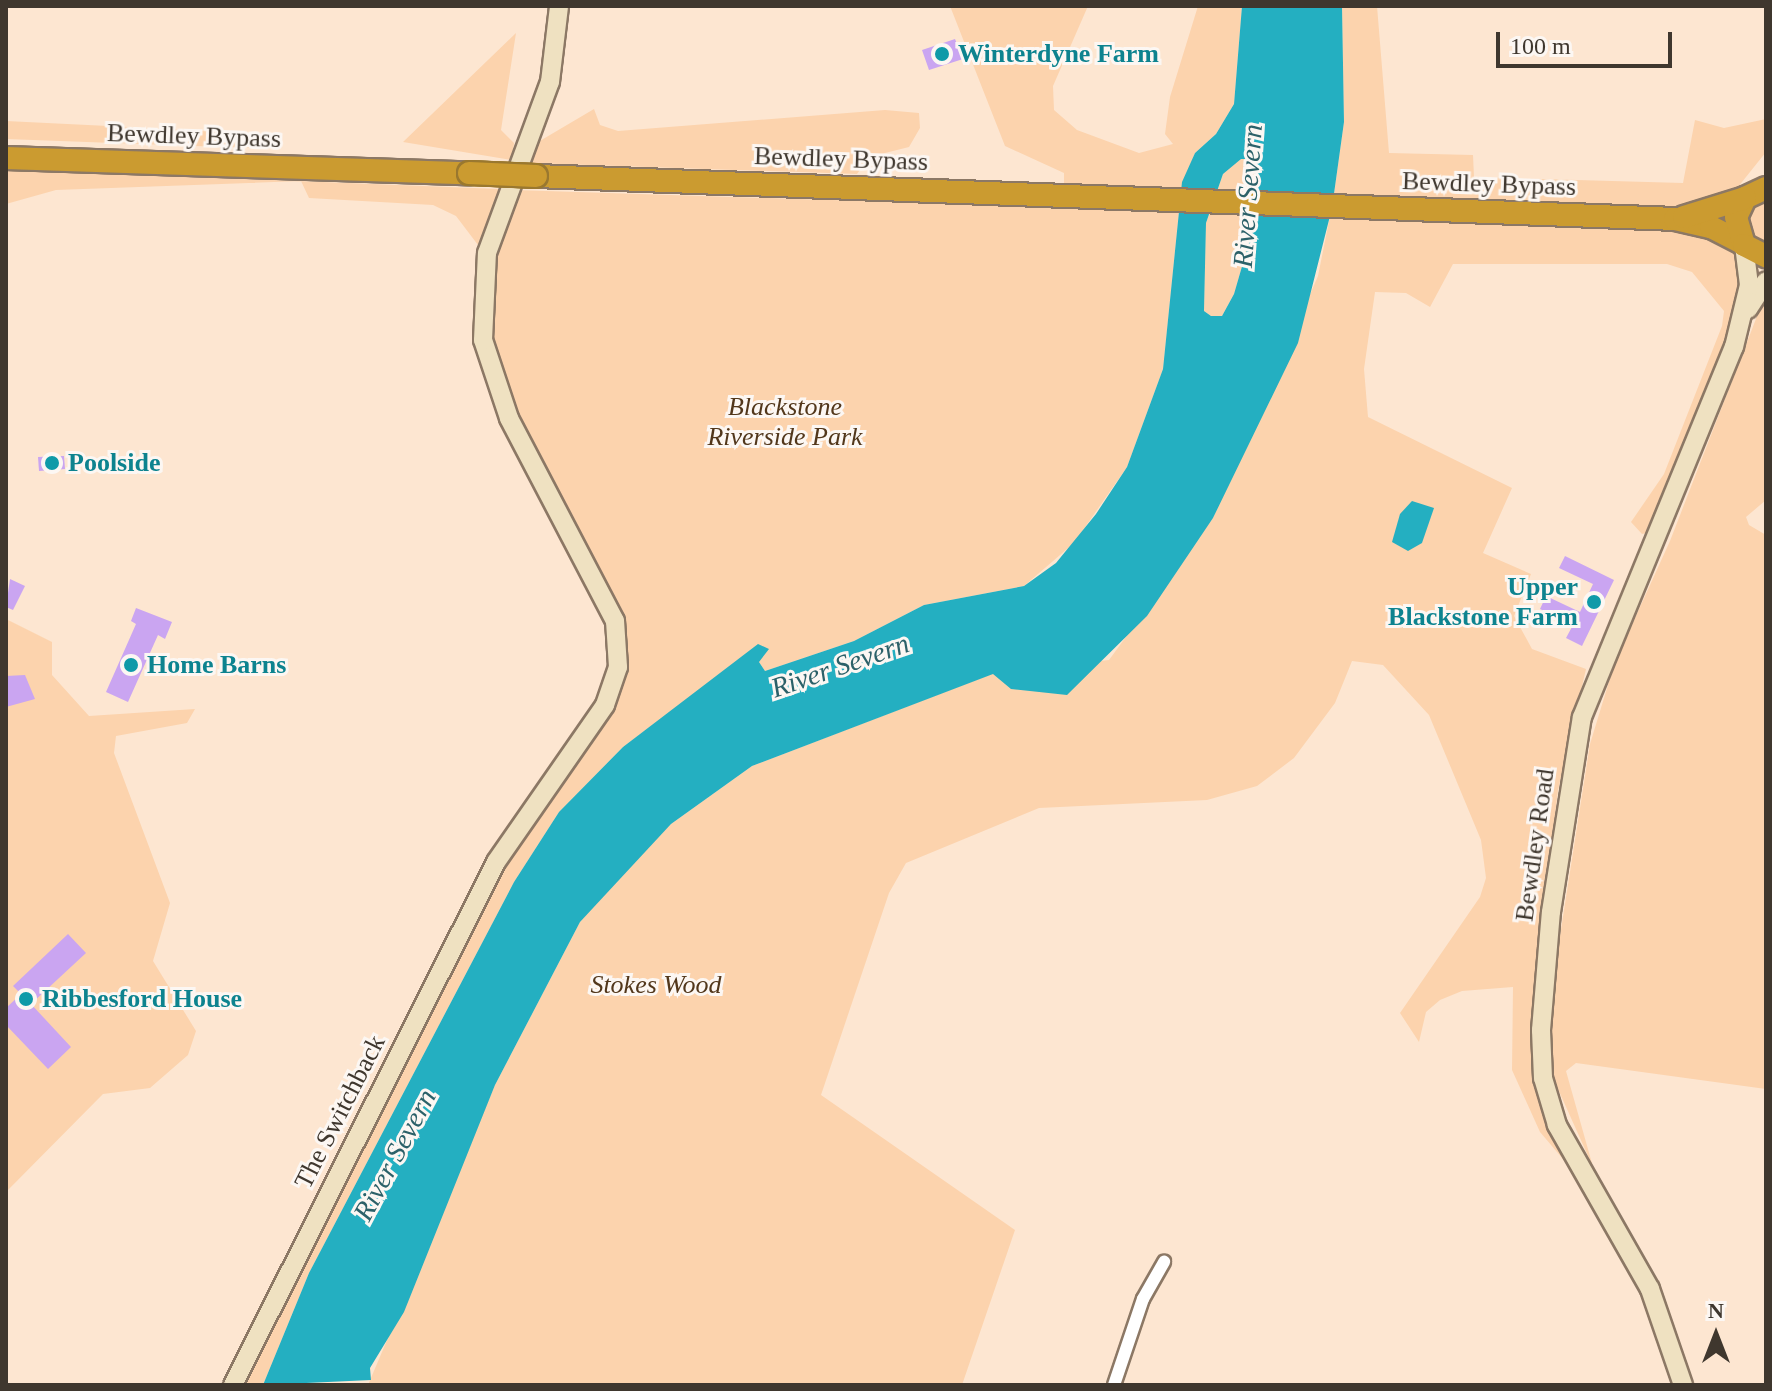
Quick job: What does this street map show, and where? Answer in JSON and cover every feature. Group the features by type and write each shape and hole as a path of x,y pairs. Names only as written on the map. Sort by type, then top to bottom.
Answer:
{"highway":[{"name":"Bewdley Bypass","path":"6,158 1675,219 1711,227 1766,256"},
{"path":"1743,244 1736,217 1766,169"},
{"name":"Bewdley Bypass","path":"1675,219 1753,194"}],"main road":[{"name":"The Switchback","path":"233,1385 496,862 605,705 618,667 615,621 509,418 483,340 487,253 550,82 559,6"},
{"name":"Bewdley Road","path":"1743,244 1745,313"},
{"name":"Bewdley Road","path":"1683,1385 1650,1289 1557,1125 1543,1078 1541,1030 1553,897 1585,705 1706,421 1745,313 1766,281"}],"street":[{"path":"1114,1385 1143,1299 1164,1262"}],"green space":[{"path":"950,6 1088,6 1053,86 1054,110 1077,130 1139,153 1173,144 1165,134 1170,97 1198,6 1242,6 1234,104 1216,134 1195,153 1181,189 1064,188 1064,173 1005,146"},
{"path":"1342,6 1377,6 1389,153 1473,155 1474,177 1683,183 1695,120 1724,128 1766,119 1766,152 1734,192 1692,207 1334,194 1344,122"},
{"path":"516,33 501,130 514,143 512,160 403,142"},
{"path":"594,109 600,125 618,131 885,110 919,113 920,128 909,147 869,157 857,174 529,163 533,145"},
{"path":"6,121 274,134 274,149 6,139"},
{"path":"1241,158 1253,159 1255,169 1254,225 1234,294 1222,316 1211,316 1204,311 1206,223 1223,174"},
{"path":"6,169 300,181 56,190 6,204"},
{"path":"301,181 499,189 478,245 456,216 433,205 309,198"},
{"name":"Blackstone Riverside Park","path":"515,190 1179,211 1163,369 1127,467 1074,543 1024,586 924,605 854,641 765,671 759,662 729,668 623,747 559,812 514,882 309,1273 263,1385 242,1385 494,875 620,692 613,601 504,388 489,323 494,255"},
{"path":"1766,195 1766,248 1753,243 1744,212"},
{"name":"Stokes Wood","path":"1330,216 1695,230 1736,251 1744,275 1731,334 1651,532 1642,534 1631,522 1664,474 1722,326 1724,311 1692,272 1667,264 1453,264 1430,307 1406,293 1375,292 1364,369 1368,417 1512,488 1483,553 1531,574 1514,616 1532,649 1586,669 1558,790 1533,1000 1538,1096 1580,1179 1540,1132 1512,1070 1513,987 1462,991 1440,1000 1426,1012 1419,1042 1400,1013 1480,897 1486,878 1481,840 1429,715 1383,665 1352,661 1335,703 1294,758 1257,786 1207,800 1039,808 906,863 889,893 821,1095 1015,1230 962,1385 368,1385 495,1085 580,922 611,881 671,824 752,766 994,673 1109,660 1213,518 1318,276"},
{"path":"1766,293 1766,500 1746,517 1749,525 1766,535 1766,1089 1576,1063 1566,1071 1593,1167 1549,1069 1552,987 1590,744 1615,662 1670,541"},
{"path":"6,619 52,642 52,675 89,716 195,709 187,723 116,736 114,753 170,903 153,961 196,1031 188,1055 150,1088 103,1094 6,1192"}],"water":[{"name":"River Severn","path":"1242,6 1342,6 1344,122 1332,208 1298,343 1213,518 1147,616 1067,695 1011,689 993,674 752,766 671,824 580,922 495,1085 404,1312 370,1368 371,1380 263,1385 309,1273 514,882 559,812 623,747 758,644 769,649 759,662 765,671 854,641 924,605 1024,586 1056,563 1096,514 1127,467 1163,369 1182,182 1195,153 1216,134 1234,104","holes":["1241,159 1253,159 1254,225 1234,294 1222,316 1211,316 1204,311 1206,223 1223,174"]},
{"path":"1412,501 1434,508 1422,543 1408,551 1392,542 1400,514"}],"building":[{"name":"Winterdyne Farm","path":"955,39 963,59 929,70 922,50"},
{"name":"Poolside","path":"64,456 65,469 39,471 38,457"},
{"name":"Upper Blackstone Farm","path":"1565,556 1614,580 1582,646 1566,638 1573,625 1540,609 1546,596 1580,612 1593,584 1559,568"},
{"path":"10,579 25,586 13,610 6,607"},
{"name":"Home Barns","path":"136,608 172,622 165,639 158,635 128,702 106,692 136,624 131,621"},
{"path":"25,675 35,699 6,707 6,676"},
{"name":"Ribbesford House","path":"68,934 86,953 31,1004 71,1047 48,1069 6,1025 6,1008 21,994 13,986"}],"place":[{"name":"Winterdyne Farm","path":"942,54"},
{"name":"Poolside","path":"52,463"},
{"name":"Upper Blackstone Farm","path":"1594,602"},
{"name":"Home Barns","path":"131,665"},
{"name":"Ribbesford House","path":"26,999"}]}
